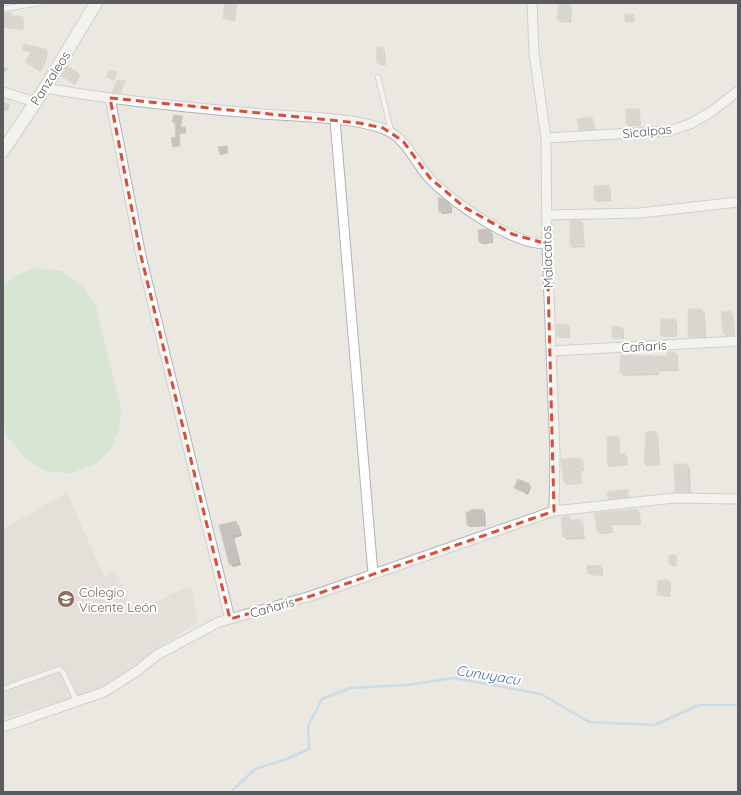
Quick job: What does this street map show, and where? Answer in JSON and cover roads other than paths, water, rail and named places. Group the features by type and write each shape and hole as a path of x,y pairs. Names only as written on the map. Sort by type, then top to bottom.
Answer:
{"street":[{"name":"Panzaleos","path":"3,150 46,88 96,3"},
{"name":"Malacatos","path":"532,3 534,53 546,138 546,215 555,454 554,511"},
{"path":"46,88 145,104 367,124 391,132 403,141 430,178 464,207 512,234 539,244 547,244"},
{"name":"Sicalpas","path":"546,138 669,131 690,124 711,112 738,91"},
{"path":"3,92 35,102"},
{"path":"110,98 142,256 230,619"},
{"path":"335,120 374,574"},
{"path":"546,215 640,212 738,202"},
{"name":"Cañaris","path":"551,351 738,341"},
{"name":"Cañaris","path":"3,727 104,692 171,646 219,622 311,596 554,511 674,498 738,499"}],"lane":[{"path":"3,9 40,3"},
{"path":"378,77 391,132"},
{"path":"3,689 59,669 63,672 77,702"}],"waterway":[{"name":"Cunuyacu","path":"231,792 255,769 287,759 309,749 308,726 322,699 350,688 407,685 454,678 541,694 589,722 654,725 699,705 738,705"}],"place":[{"name":"Colegio Vicente León","path":"66,599"}]}
